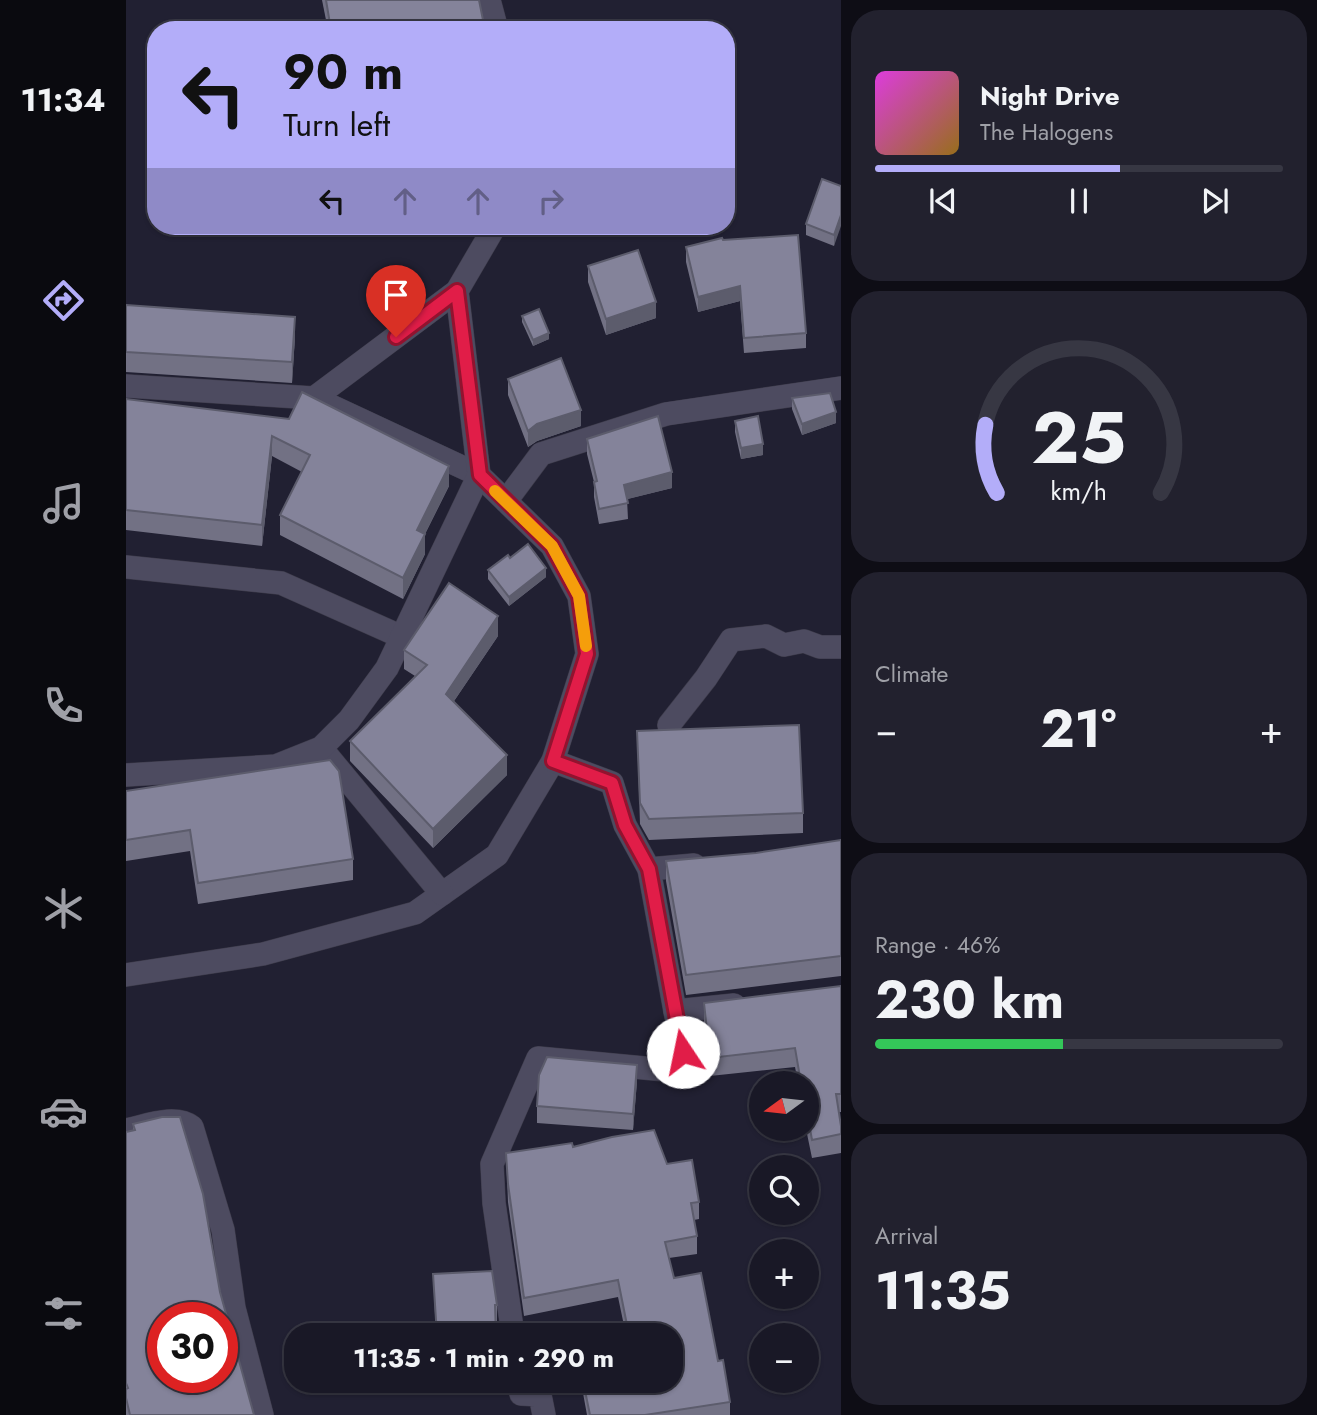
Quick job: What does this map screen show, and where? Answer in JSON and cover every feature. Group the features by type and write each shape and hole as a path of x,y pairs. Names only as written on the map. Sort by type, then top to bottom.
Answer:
{"street":[{"path":"489,0 495,21"},
{"path":"314,398 457,291 490,235"},
{"path":"126,775 276,766 321,748 349,720 387,668 480,475 457,291"},
{"path":"126,386 314,398 480,475 552,546 579,596 587,654 553,761 497,855 415,913 263,954 126,975"},
{"path":"506,501 541,454 666,414 841,388"},
{"path":"126,567 281,583 402,637"},
{"path":"668,726 706,678 731,640 766,636 784,645 804,641 820,647 841,648"},
{"path":"321,748 442,894"},
{"path":"511,1323 494,1203 492,1164 538,1058 687,1072 649,869 625,825 612,783 553,761"},
{"path":"649,869 715,863"},
{"path":"675,1011 761,1001"},
{"path":"126,1130 165,1122 185,1122 192,1127 223,1230 234,1308 262,1415"},
{"path":"521,1393 540,1395 544,1415"}],"building":[{"path":"326,0 479,0 483,21 330,21"},
{"path":"822,179 841,186 841,215 834,235 806,224"},
{"path":"798,235 806,333 744,338 740,286 698,297 686,247 722,238"},
{"path":"638,250 656,302 606,319 588,266"},
{"path":"126,305 295,317 292,362 126,352"},
{"path":"539,309 549,333 533,340 522,316"},
{"path":"561,358 581,410 537,424 528,431 508,379"},
{"path":"302,392 449,466 417,530 425,534 403,578 280,515 310,455 272,436 262,525 126,510 126,399 289,419"},
{"path":"830,393 836,412 802,424 792,398"},
{"path":"658,416 672,472 624,485 628,503 599,509 594,482 597,481 587,439"},
{"path":"758,416 763,444 741,448 735,421"},
{"path":"528,544 546,568 509,597 488,570"},
{"path":"449,583 498,616 446,694 507,755 433,829 350,741 427,665 404,650"},
{"path":"799,725 803,813 649,819 640,803 637,731"},
{"path":"330,760 339,771 353,859 198,883 190,830 126,840 126,791"},
{"path":"841,840 841,956 686,975 666,861 756,853"},
{"path":"841,986 841,1094 836,1094 841,1134 819,1139 819,1071 799,1071 795,1048 710,1058 704,1003"},
{"path":"547,1057 637,1065 633,1114 537,1106 539,1075"},
{"path":"162,1117 180,1117 203,1194 223,1302 147,1302 147,1393 238,1393 238,1357 254,1415 130,1415 126,1398 126,1132 135,1130 133,1124"},
{"path":"654,1130 667,1164 692,1160 699,1202 691,1203 697,1236 665,1242 674,1278 701,1273 718,1361 723,1360 730,1402 645,1415 590,1415 585,1393 683,1393 683,1323 627,1323 618,1280 524,1298 506,1153 572,1143 573,1147"},
{"path":"492,1271 497,1305 496,1323 436,1323 433,1274"}],"slow traffic":[{"path":"495,491 552,546 579,596 586,646"}],"route":[{"path":"396,337 457,291 480,475 552,546 579,596 587,654 553,761 612,783 625,825 649,869 683,1052"}]}
